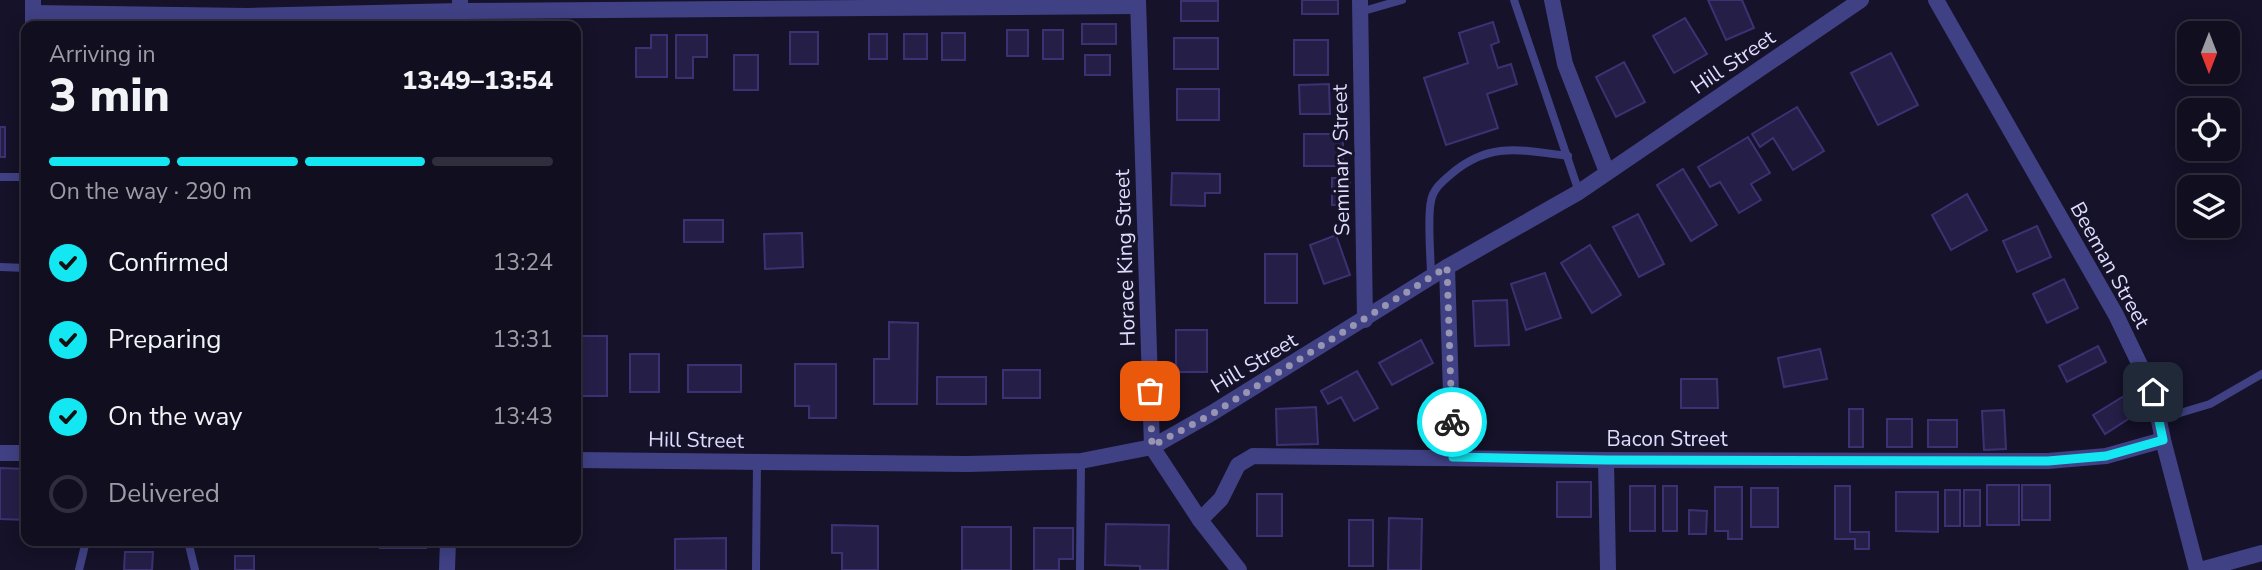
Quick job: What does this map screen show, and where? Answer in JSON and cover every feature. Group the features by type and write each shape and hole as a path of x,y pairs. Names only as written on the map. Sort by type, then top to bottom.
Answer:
{"street":[{"path":"1552,0 1565,64 1607,172"},
{"name":"Hill Street","path":"581,460 967,464 1081,461 1152,446 1212,414 1447,267 1579,192 1861,0"},
{"name":"Beeman Street","path":"1936,0 2116,315 2153,392 2163,440 2199,570"},
{"path":"33,13 248,16 849,4 1138,3"},
{"name":"Horace King Street","path":"1138,3 1152,446"},
{"name":"Seminary Street","path":"1360,6 1365,320"},
{"path":"1447,267 1453,457"},
{"name":"Bacon Street","path":"1200,520 1221,499 1238,465 1253,456 2048,461 2106,456 2163,440"},
{"path":"1152,446 1200,520 1239,570"},
{"path":"0,453 21,453"},
{"path":"1606,460 1608,570"},
{"path":"447,570 448,546"},
{"path":"2199,570 2262,553"}],"lane":[{"path":"1360,6 1402,0"},
{"path":"1514,0 1579,192"},
{"path":"1431,278 1431,201 1438,185 1464,163 1484,153 1518,150 1568,156"},
{"path":"0,177 21,177"},
{"path":"0,267 21,268"},
{"path":"2160,419 2210,404 2262,374"},
{"path":"1080,570 1081,461"},
{"path":"755,570 757,462"},
{"path":"79,570 85,546"},
{"path":"189,546 195,570"}],"building":[{"path":"1302,0 1338,0 1338,14 1302,14"},
{"path":"1708,0 1742,0 1754,28 1726,40"},
{"path":"1181,1 1218,1 1218,21 1181,21"},
{"path":"1685,18 1707,54 1674,73 1653,36"},
{"path":"1493,22 1499,42 1491,45 1498,68 1511,64 1517,84 1487,94 1498,128 1446,145 1424,78 1468,63 1459,33"},
{"path":"1082,24 1116,24 1116,44 1082,44"},
{"path":"1007,30 1028,30 1028,56 1007,56"},
{"path":"1043,30 1063,30 1063,59 1043,59"},
{"path":"790,32 818,32 818,64 790,64"},
{"path":"942,33 965,33 965,60 942,60"},
{"path":"869,34 887,34 887,59 869,59"},
{"path":"904,34 927,34 927,59 904,59"},
{"path":"651,35 667,35 667,77 636,77 636,48 651,48"},
{"path":"676,35 707,35 707,57 693,57 693,78 676,78"},
{"path":"1174,38 1218,38 1218,69 1174,69"},
{"path":"1294,40 1328,40 1328,75 1294,75"},
{"path":"1891,53 1918,105 1878,125 1851,73"},
{"path":"734,55 758,55 758,90 734,90"},
{"path":"1085,55 1110,55 1110,75 1085,75"},
{"path":"1624,62 1645,102 1616,117 1596,77"},
{"path":"1329,84 1330,114 1300,114 1299,85"},
{"path":"1177,89 1219,89 1219,120 1177,120"},
{"path":"1797,107 1824,151 1793,170 1773,138 1760,147 1752,134"},
{"path":"0,127 5,127 5,157 0,157"},
{"path":"1304,134 1343,134 1343,166 1304,166"},
{"path":"1748,137 1770,173 1751,184 1761,200 1739,213 1720,182 1710,187 1698,167"},
{"path":"1683,169 1717,225 1691,241 1657,185"},
{"path":"1172,173 1220,174 1220,193 1205,193 1205,206 1171,205"},
{"path":"1332,178 1350,178 1350,205 1332,205"},
{"path":"1967,194 1987,230 1951,250 1932,215"},
{"path":"1638,214 1664,264 1639,277 1613,227"},
{"path":"684,220 723,220 723,242 684,242"},
{"path":"2037,226 2051,257 2017,272 2003,241"},
{"path":"802,233 803,267 765,269 764,234"},
{"path":"1336,235 1350,275 1324,284 1310,245"},
{"path":"1590,245 1621,295 1592,313 1561,263"},
{"path":"1265,254 1297,254 1297,303 1265,303"},
{"path":"1545,273 1561,318 1526,330 1511,284"},
{"path":"2064,279 2078,308 2047,323 2033,294"},
{"path":"1507,300 1509,345 1475,346 1473,301"},
{"path":"889,322 918,323 917,404 874,404 874,359 889,359"},
{"path":"1176,330 1207,330 1207,372 1176,372"},
{"path":"581,336 607,336 607,396 581,396"},
{"path":"1421,340 1433,363 1392,385 1379,363"},
{"path":"2098,346 2106,362 2067,382 2059,366"},
{"path":"1820,349 1827,379 1784,387 1778,358"},
{"path":"630,354 659,354 659,392 630,392"},
{"path":"795,364 836,364 836,418 809,418 809,406 795,406"},
{"path":"688,365 741,365 741,392 688,392"},
{"path":"1003,370 1040,370 1040,398 1003,398"},
{"path":"1357,371 1378,408 1354,421 1341,397 1328,404 1321,391"},
{"path":"937,377 986,377 986,404 937,404"},
{"path":"1681,379 1717,379 1718,408 1681,408"},
{"path":"2124,396 2136,414 2105,434 2093,415"},
{"path":"1316,407 1318,444 1277,445 1276,409"},
{"path":"1849,409 1863,409 1863,447 1849,447"},
{"path":"2004,410 2006,449 1984,450 1982,411"},
{"path":"1887,419 1912,419 1912,447 1887,447"},
{"path":"1928,420 1957,420 1957,447 1928,447"},
{"path":"0,468 21,469 21,520 0,519"},
{"path":"1557,482 1591,482 1591,517 1557,517"},
{"path":"1987,485 2019,485 2019,525 1987,525"},
{"path":"2022,485 2050,485 2050,520 2022,520"},
{"path":"1630,486 1655,486 1655,531 1630,531"},
{"path":"1663,486 1677,486 1677,531 1663,531"},
{"path":"1835,486 1850,486 1850,532 1869,532 1869,549 1855,549 1855,539 1835,539"},
{"path":"1715,487 1742,487 1742,539 1728,539 1728,531 1715,531"},
{"path":"1751,488 1778,488 1778,527 1751,527"},
{"path":"1945,490 1960,490 1960,526 1945,526"},
{"path":"1964,490 1980,490 1980,526 1964,526"},
{"path":"1896,492 1938,492 1938,532 1896,531"},
{"path":"1257,494 1282,494 1282,536 1257,536"},
{"path":"1689,510 1707,511 1706,534 1689,534"},
{"path":"1389,518 1422,519 1421,570 1388,570"},
{"path":"1349,520 1373,520 1373,566 1349,566"},
{"path":"1106,524 1169,525 1168,570 1140,570 1140,566 1105,565"},
{"path":"832,525 878,526 878,570 842,570 842,553 832,553"},
{"path":"962,527 1011,527 1011,570 962,570"},
{"path":"1034,528 1073,528 1073,559 1059,559 1059,570 1034,570"},
{"path":"726,538 726,570 675,570 675,539"},
{"path":"380,546 426,546 426,548"},
{"path":"125,552 153,552 152,570 124,570"},
{"path":"235,556 254,556 254,570 235,570"}],"way so far":[{"path":"1150,391 1152,446 1212,414 1447,267 1452,422"}],"route":[{"path":"1452,422 1453,457 2048,461 2106,456 2163,440 2153,392"}]}
